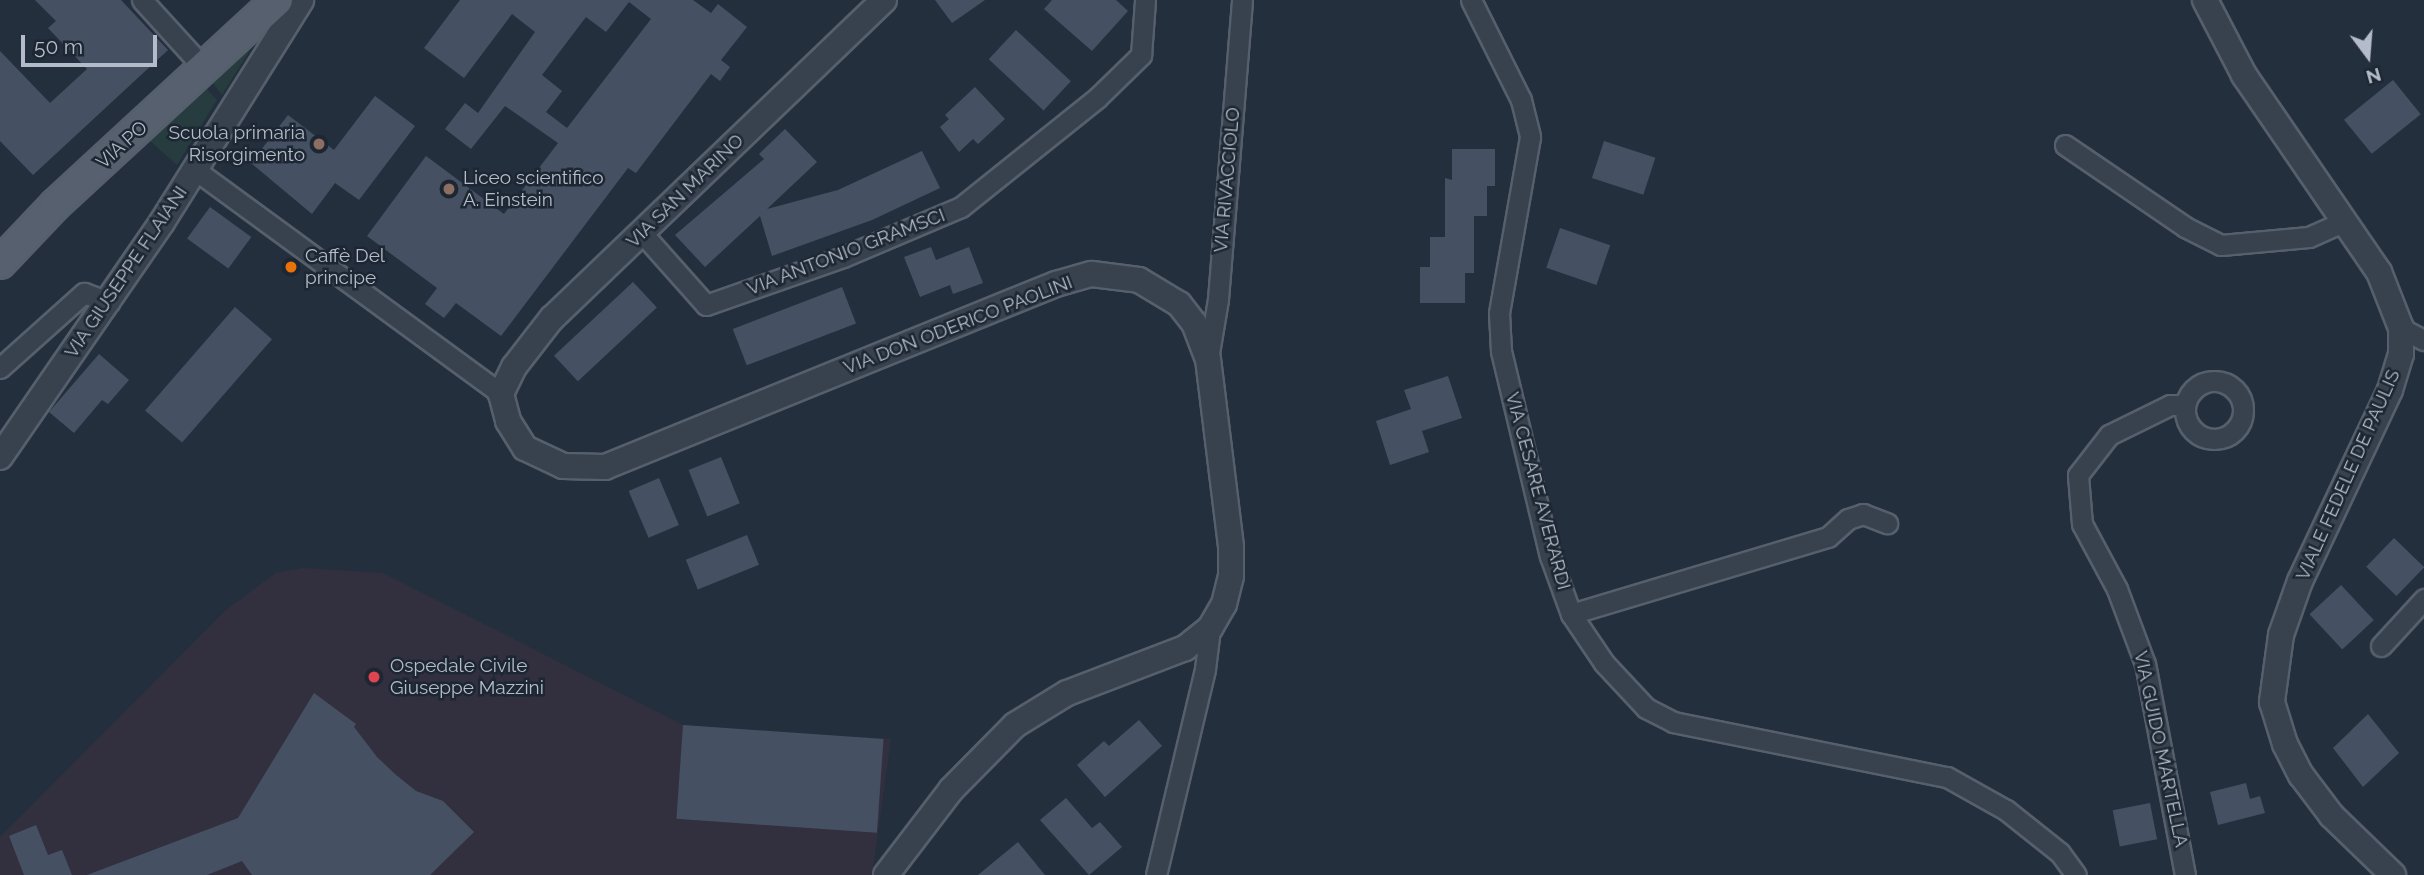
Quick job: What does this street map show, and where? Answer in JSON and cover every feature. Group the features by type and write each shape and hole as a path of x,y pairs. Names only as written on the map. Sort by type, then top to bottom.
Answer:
{"main road":[{"name":"VIA PO","path":"0,238 251,0"},
{"name":"VIA PO","path":"0,263 55,205 291,3"}],"street":[{"path":"142,0 193,55"},
{"name":"VIA SAN MARINO","path":"501,394 514,367 552,318 884,0"},
{"name":"VIA ANTONIO GRAMSCI","path":"642,233 706,305 843,257 961,207 1097,99 1141,55 1145,0"},
{"name":"VIA RIVACCIOLO","path":"1208,359 1218,299 1242,0"},
{"name":"VIA CESARE AVERARDI","path":"1471,0 1521,100 1530,137 1499,313 1502,351 1550,556 1571,614 1604,663 1646,708 1673,722 1947,778 2006,810 2060,853 2076,875"},
{"name":"VIALE FEDELE DE PAULIS","path":"2205,0 2244,75 2379,272 2401,328 2401,354 2390,390 2300,582 2281,635 2272,702 2285,744 2301,775 2332,816 2393,875"},
{"name":"VIA GIUSEPPE FLAIANI","path":"0,457 109,302 194,169 291,3"},
{"path":"2065,145 2185,227 2221,245 2309,237 2345,221"},
{"path":"194,169 501,394"},
{"name":"VIA DON ODERICO PAOLINI","path":"501,394 508,421 525,448 563,466 605,467 1056,284 1092,274 1139,280 1179,304 1194,323 1208,359 1231,547 1231,576 1224,604 1210,628 1185,648 1067,693 1016,725 951,790 887,873"},
{"path":"0,368 84,292 109,302"},
{"path":"2401,328 2424,340"},
{"name":"VIA GUIDO MARTELLA","path":"2185,404 2170,405 2109,435 2078,475 2081,524 2118,589 2145,664 2185,875"},
{"path":"1571,614 1828,537 1848,519 1863,514 1887,523"},
{"path":"2381,646 2424,598"},
{"path":"1156,875 1205,669 1210,628"}],"shaded area":[{"name":"Ospedale Civile Giuseppe Mazzini","path":"303,568 383,573 683,725 891,739 872,875 0,875 0,837 226,610 276,573"}],"green space":[{"path":"257,39 222,95 211,81"},
{"path":"205,87 217,100 177,165 149,140"}],"building":[{"path":"35,0 121,0 168,50 33,175 0,141 0,51 50,103 87,69 48,28 56,21"},
{"path":"460,0 693,0 711,13 718,4 747,27 721,60 730,67 720,81 711,74 636,173 628,168 501,336 456,303 444,318 425,304 437,288 367,236 426,156 504,214 558,143 505,106 471,149 445,129 465,103 478,113 535,32 512,14 464,78 424,48","holes":["629,2 651,19 567,128 546,112 562,91 542,75 586,17 606,32"]},
{"path":"935,0 985,0 952,23"},
{"path":"1052,0 1116,0 1128,11 1092,51 1044,9"},
{"path":"1016,30 1071,81 1044,110 989,59"},
{"path":"2393,80 2421,114 2372,154 2344,120"},
{"path":"975,87 1005,119 978,144 973,139 959,152 940,127 949,119 945,115"},
{"path":"375,96 415,126 359,200 335,183 312,214 251,163 288,115 334,150"},
{"path":"785,129 817,162 767,209 838,190 922,151 940,188 872,220 772,256 760,216 705,267 675,235 764,159 759,154"},
{"path":"1604,141 1655,158 1643,195 1592,178"},
{"path":"1452,149 1495,149 1495,186 1487,186 1487,216 1474,216 1474,273 1465,273 1465,303 1420,303 1420,267 1430,267 1430,237 1445,237 1445,178 1452,180"},
{"path":"210,207 251,237 228,269 187,239"},
{"path":"1560,228 1610,245 1596,285 1546,268"},
{"path":"931,247 936,260 969,247 983,283 953,294 950,285 920,297 904,257"},
{"path":"633,282 657,308 578,381 554,356"},
{"path":"842,287 856,323 747,365 733,329"},
{"path":"235,307 272,339 182,443 145,410"},
{"path":"99,354 129,380 108,404 102,400 74,433 49,412"},
{"path":"1448,376 1462,418 1422,431 1429,452 1390,465 1376,421 1411,409 1404,390"},
{"path":"721,457 740,503 707,516 689,470"},
{"path":"659,478 679,525 649,538 629,491"},
{"path":"747,535 759,565 698,589 686,560"},
{"path":"2394,538 2424,567 2396,596 2366,567"},
{"path":"2341,585 2374,620 2342,649 2310,614"},
{"path":"314,693 356,724 354,727 377,757 395,774 416,791 443,801 474,832 430,875 252,875 242,861 207,875 87,875 238,818"},
{"path":"2368,714 2399,753 2363,787 2333,748"},
{"path":"1139,720 1162,746 1105,797 1077,765 1104,741 1109,746"},
{"path":"683,725 884,739 877,833 676,819"},
{"path":"2246,783 2250,799 2260,796 2265,813 2218,825 2210,792"},
{"path":"1066,798 1092,828 1100,822 1122,847 1089,875 1040,820"},
{"path":"2150,803 2157,839 2120,847 2113,810"},
{"path":"36,825 48,855 62,850 72,875 24,875 9,836"},
{"path":"1018,842 1045,875 978,875"}],"place":[{"name":"Scuola primaria Risorgimento","path":"319,144"},
{"name":"Liceo scientifico A. Einstein","path":"449,189"},
{"name":"Caffè Del principe","path":"291,267"},
{"name":"Ospedale Civile Giuseppe Mazzini","path":"374,677"}]}
